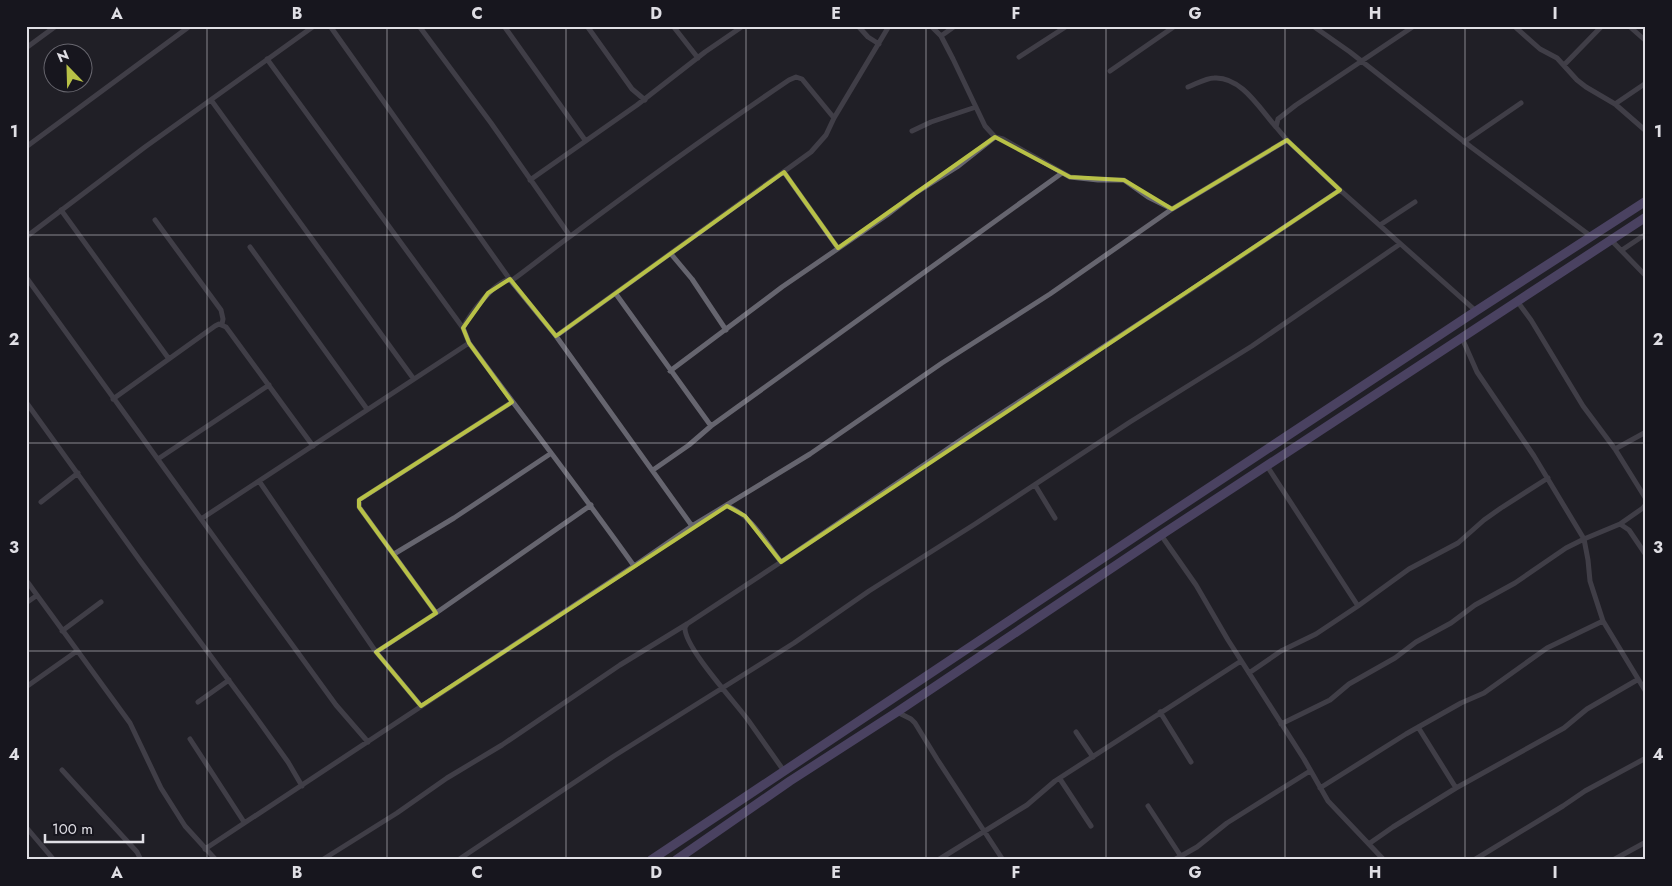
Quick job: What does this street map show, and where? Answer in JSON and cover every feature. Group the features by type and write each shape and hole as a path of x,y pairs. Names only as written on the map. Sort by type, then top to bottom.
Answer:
{"main road":[{"path":"651,860 1476,311 1646,201"},
{"path":"676,860 790,781 897,712 1161,535 1646,217"},
{"path":"1525,280 1532,292"},
{"path":"967,649 974,660"}],"street":[{"path":"26,48 56,26"},
{"path":"26,147 190,26"},
{"path":"26,237 314,26"},
{"path":"330,26 511,281 556,336 692,526"},
{"path":"419,26 491,123 570,236"},
{"path":"504,26 585,140"},
{"path":"587,26 632,89 645,100"},
{"path":"673,26 698,58"},
{"path":"530,180 645,100 698,58 743,26"},
{"path":"858,26 868,37 879,44"},
{"path":"556,336 812,152 826,135 834,118 889,26"},
{"path":"932,26 941,36 961,73 985,126 995,137 1003,139 1070,177 1124,180 1148,197 1172,209"},
{"path":"941,36 955,26"},
{"path":"1019,57 1067,26"},
{"path":"1110,72 1175,26"},
{"path":"1313,26 1592,237"},
{"path":"1276,127 1278,119 1296,105 1414,26"},
{"path":"1514,26 1540,49 1557,58 1586,88 1616,104 1646,131"},
{"path":"1564,65 1602,26"},
{"path":"1629,26 1646,41"},
{"path":"268,60 463,328 469,343 634,566"},
{"path":"463,328 466,321 488,294 506,280 510,279 511,281 541,260 570,236 730,120 789,80 796,77 802,79 834,118"},
{"path":"1188,87 1213,78 1231,80 1242,89 1287,140 1340,190 1476,311"},
{"path":"1616,104 1646,83"},
{"path":"211,100 413,378"},
{"path":"1464,142 1521,103"},
{"path":"912,131 930,122 976,107"},
{"path":"670,371 782,287 887,215 914,194 957,167 995,137"},
{"path":"206,849 692,526 810,454 844,429 1050,294 1172,209 1287,140"},
{"path":"784,172 838,248"},
{"path":"653,470 689,445 711,426 1062,173"},
{"path":"322,860 397,813 447,778 502,745 620,665 683,629 687,624 968,435 1340,190"},
{"path":"1380,226 1415,202"},
{"path":"61,210 169,359"},
{"path":"156,220 221,310 222,324"},
{"path":"1622,250 1646,234"},
{"path":"1611,240 1646,276"},
{"path":"458,860 614,756 724,688 794,643 869,591 1130,422 1252,346 1400,244"},
{"path":"250,246 366,409"},
{"path":"671,254 692,280 726,330"},
{"path":"26,277 336,704 368,742"},
{"path":"616,294 711,426"},
{"path":"1517,301 1531,320 1583,406 1614,448 1646,498"},
{"path":"113,399 215,326 222,324 226,326 313,446"},
{"path":"1462,338 1483,381 1548,478 1584,539 1590,581 1604,621 1646,692"},
{"path":"201,519 469,343"},
{"path":"158,459 269,385"},
{"path":"26,402 141,562 230,680 288,762 302,786"},
{"path":"436,612 359,508 359,500 512,402"},
{"path":"1614,448 1646,432"},
{"path":"394,554 454,518 550,454"},
{"path":"1267,466 1358,606"},
{"path":"41,502 78,473"},
{"path":"1249,673 1281,651 1316,634 1401,575 1465,538 1484,520 1528,489 1548,478"},
{"path":"258,481 376,652 421,706"},
{"path":"1035,485 1055,518"},
{"path":"1281,724 1330,700 1349,684 1390,661 1416,642 1451,623 1475,605 1515,583 1550,558 1584,539 1620,524 1646,504"},
{"path":"376,652 591,506"},
{"path":"727,506 736,509 745,516 781,562"},
{"path":"1620,524 1629,530 1646,555"},
{"path":"1161,535 1186,571 1320,788 1334,808 1370,843 1384,860"},
{"path":"26,580 130,722 162,788 185,826 216,860"},
{"path":"26,603 36,596"},
{"path":"62,631 101,602"},
{"path":"1320,788 1418,726 1484,693 1547,648 1604,621"},
{"path":"683,629 701,660 724,688 784,771"},
{"path":"26,687 77,651"},
{"path":"938,860 1027,804 1050,784 1241,661"},
{"path":"198,702 230,680"},
{"path":"1370,843 1456,788 1564,728 1587,709 1638,680"},
{"path":"897,712 916,723 936,759 985,830 1003,860"},
{"path":"1160,712 1191,762"},
{"path":"1418,726 1456,788"},
{"path":"1076,732 1093,757"},
{"path":"190,739 244,822"},
{"path":"1474,860 1585,791 1646,758"},
{"path":"62,770 137,852 140,860"},
{"path":"1174,860 1197,847 1227,823 1310,771"},
{"path":"1060,778 1091,826"},
{"path":"1148,806 1180,855"},
{"path":"26,827 54,860"},
{"path":"1613,860 1646,842"}],"highlighted area":[{"path":"995,137 1070,177 1124,180 1172,209 1287,140 1340,190 781,562 745,516 727,506 421,706 376,652 436,613 359,507 359,500 512,402 469,343 463,328 488,293 510,279 556,336 784,172 838,248"}]}
